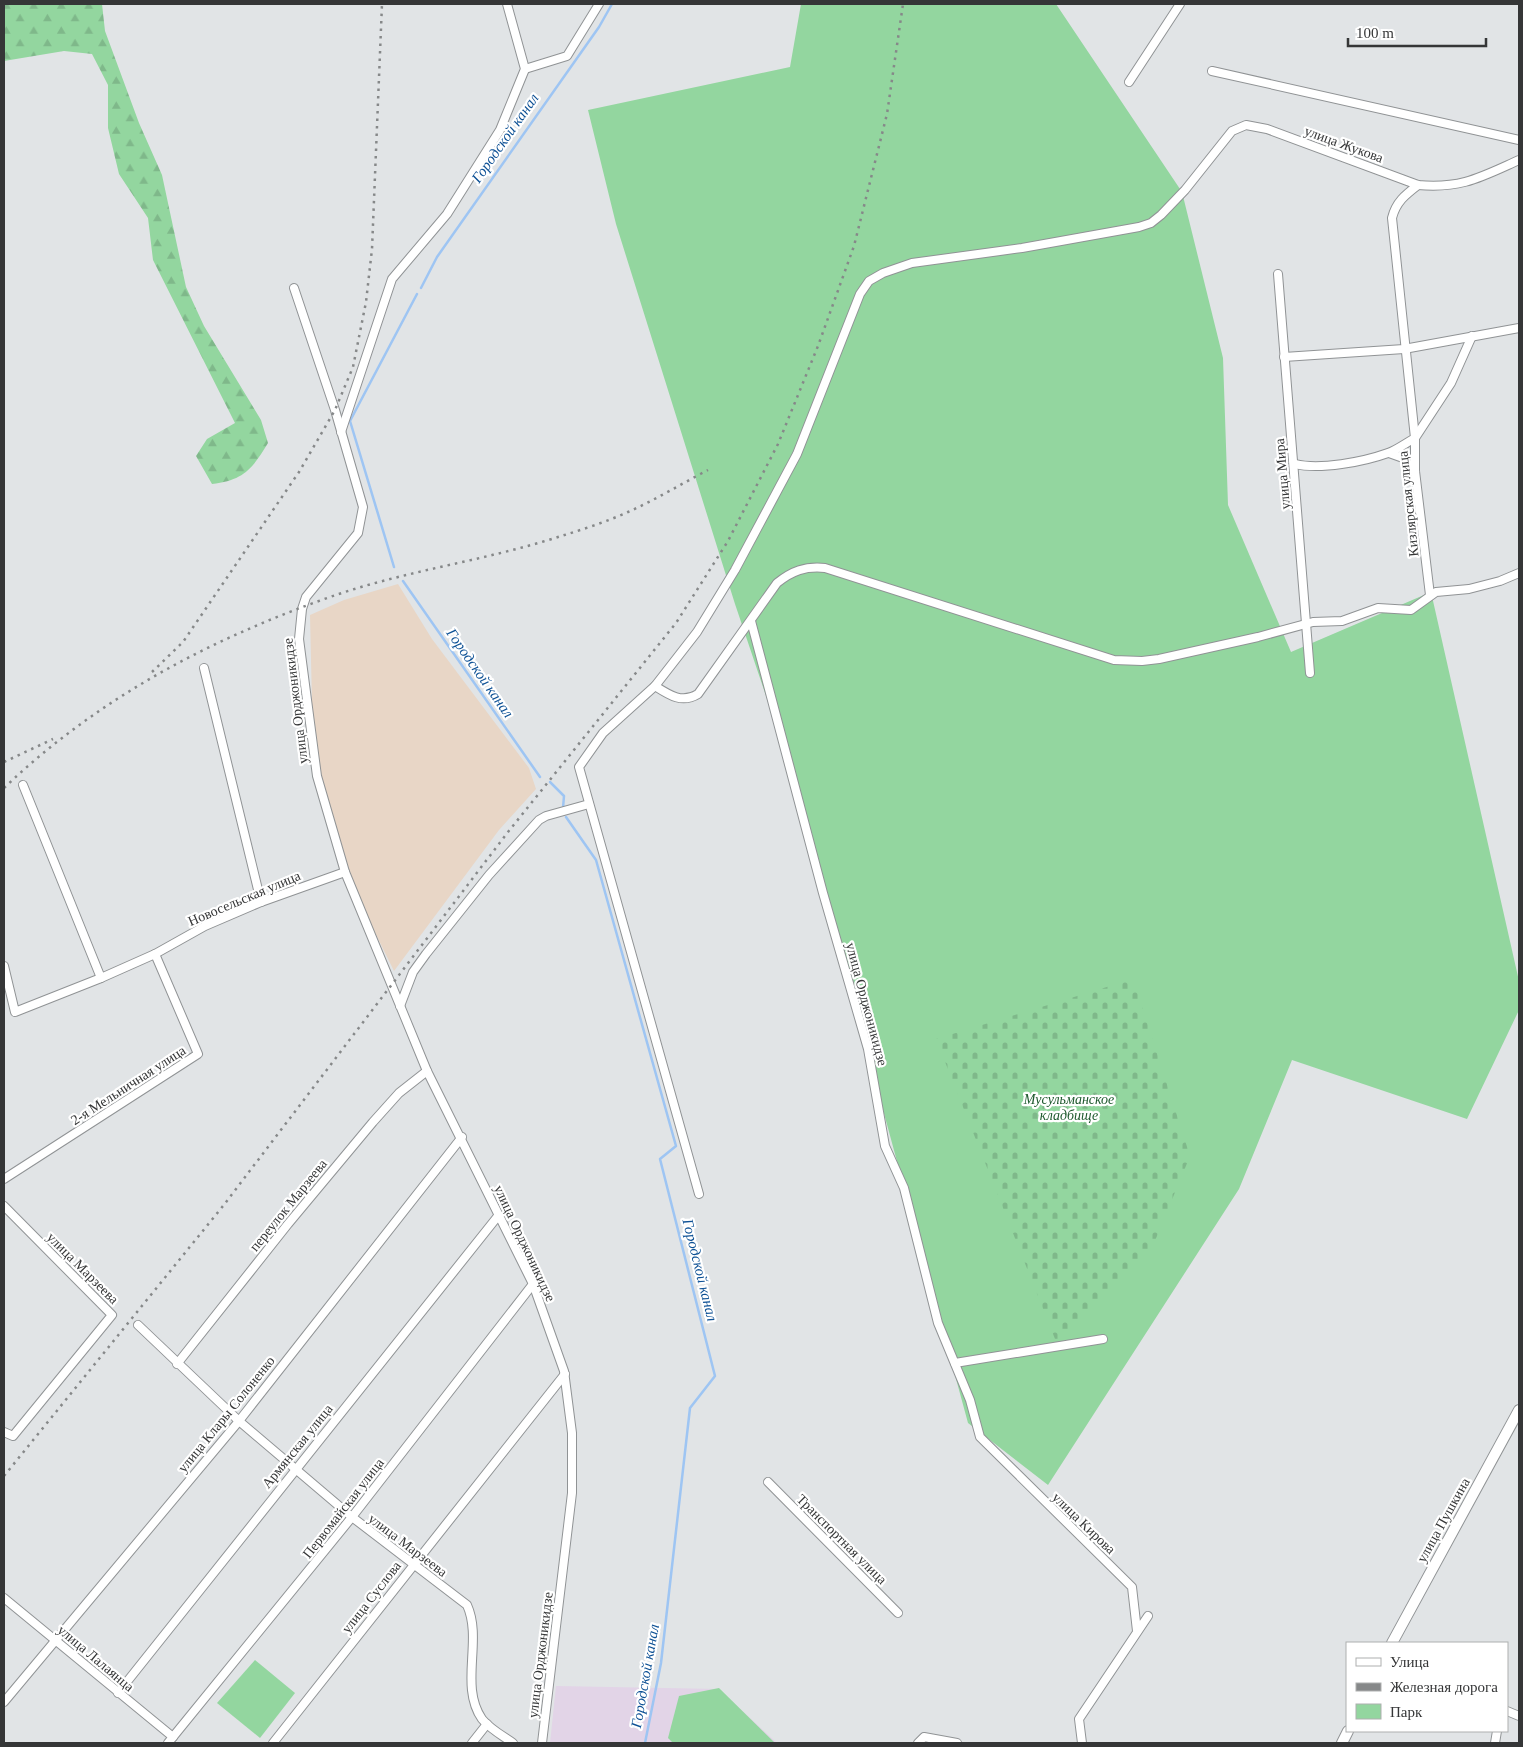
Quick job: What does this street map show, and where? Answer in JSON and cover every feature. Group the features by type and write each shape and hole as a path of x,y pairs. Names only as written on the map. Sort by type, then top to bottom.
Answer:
{"street":[{"path":"341,432 392,279 447,214 500,130 525,69 507,4"},
{"path":"525,69 567,56 599,4"},
{"path":"1128,82 1180,4"},
{"path":"1212,70 1519,140"},
{"name":"улица Жукова","path":"655,686 697,632 735,570 797,454 860,294 869,281 883,273 912,263 1022,248 1139,227 1150,223 1161,215 1184,190 1232,131 1246,125 1267,129 1418,185 1441,187 1464,183 1519,160"},
{"path":"1295,464 1305,467 1330,465 1389,453 1415,438 1404,349 1392,218 1395,207 1401,198 1418,185"},
{"name":"улица Мира","path":"1278,274 1295,464 1310,673"},
{"name":"улица Орджоникидзе","path":"294,288 341,432 363,507 358,533 306,598 302,609 299,639 317,776 345,872 400,1006 427,1071 462,1137 498,1216 533,1284 565,1374 572,1433 572,1493 542,1743"},
{"path":"1284,357 1404,349 1519,328"},
{"name":"Кизлярская улица","path":"1430,595 1415,471 1415,438 1451,383 1472,336"},
{"path":"1389,453 1403,458 1415,471"},
{"path":"699,1194 579,767 603,732 655,686 670,696 681,699 698,694 777,583 789,574 813,566 825,568 1121,661 1159,659 1307,623 1342,620 1367,610 1378,608 1411,610 1420,606 1430,595 1500,582 1519,572"},
{"name":"улица Орджоникидзе","path":"751,621 823,892 868,1048 884,1146 904,1188 938,1323 970,1400 980,1438 986,1446"},
{"path":"204,668 261,902"},
{"path":"23,785 101,978"},
{"path":"400,1006 412,972 489,875 538,820 589,804"},
{"name":"Новосельская улица","path":"4,966 16,1012 155,954 205,926 261,902 345,872"},
{"name":"2-я Мельничная улица","path":"4,1179 198,1054 155,954"},
{"name":"переулок Марзеева","path":"177,1364 288,1224 373,1122 399,1093 427,1071"},
{"name":"улица Клары Солоненко","path":"4,1702 54,1638 239,1421 462,1137"},
{"name":"улица Марзеева","path":"4,1206 112,1315 13,1436 4,1432"},
{"name":"Армянская улица","path":"118,1694 295,1468 498,1216"},
{"name":"Первомайская улица","path":"170,1740 352,1518 533,1284"},
{"name":"улица Марзеева","path":"138,1326 239,1421 352,1518 467,1605 473,1622 472,1690 484,1721"},
{"path":"955,1363 1103,1339"},
{"name":"улица Суслова","path":"273,1743 565,1374"},
{"name":"улица Пушкина","path":"1393,1642 1519,1410"},
{"name":"улица Кирова","path":"986,1446 1132,1587 1137,1631"},
{"name":"Транспортная улица","path":"768,1482 898,1613"},
{"name":"улица Лалаянца","path":"4,1598 54,1638 170,1740"},
{"path":"1082,1743 1080,1718 1148,1616"},
{"path":"472,1743 484,1721 513,1743"},
{"path":"918,1743 924,1736 957,1743"}],"shaded area":[{"path":"398,584 432,639 529,768 536,789 499,830 394,971 345,872 313,748 310,615 344,600"},
{"path":"556,1686 719,1689 777,1743 550,1743"}],"green space":[{"path":"4,4 102,4 105,31 139,123 162,175 186,287 204,326 261,420 268,443 252,466 232,480 212,484 196,456 207,439 235,423 153,260 148,218 119,174 108,128 108,85 92,54 64,51 4,61"},
{"path":"801,4 1056,4 1182,192 1223,358 1228,505 1291,652 1431,592 1519,981 1519,1010 1467,1119 1292,1060 1239,1189 1048,1485 968,1423 790,767 735,604 616,224 588,110 790,67"},
{"name":"Мусульманское кладбище","path":"1133,979 1190,1156 1152,1248 1057,1344 936,1039"},
{"path":"255,1660 295,1693 260,1738 217,1703"},
{"path":"719,1688 775,1743 673,1743 668,1738 679,1696"}],"waterway":[{"name":"Городской канал","path":"421,288 437,257 599,27 612,4"},
{"name":"Городской канал","path":"394,567 350,421 417,294"},
{"name":"Городской канал","path":"403,581 540,777"},
{"name":"Городской канал","path":"550,782 564,796 563,808"},
{"name":"Городской канал","path":"566,817 596,860 676,1146 660,1159 715,1376 690,1408 661,1663 645,1743"}],"railway":[{"path":"152,672 183,642 299,472 335,410 353,367 366,302 372,249 382,4"},
{"path":"4,1476 223,1206 508,832 676,623 728,541 778,444 818,346 854,246 887,114 903,4"},
{"path":"4,788 40,756 116,700 156,675 241,632 358,588 501,553 593,526 620,516 708,470"},
{"path":"4,762 53,739"}]}
